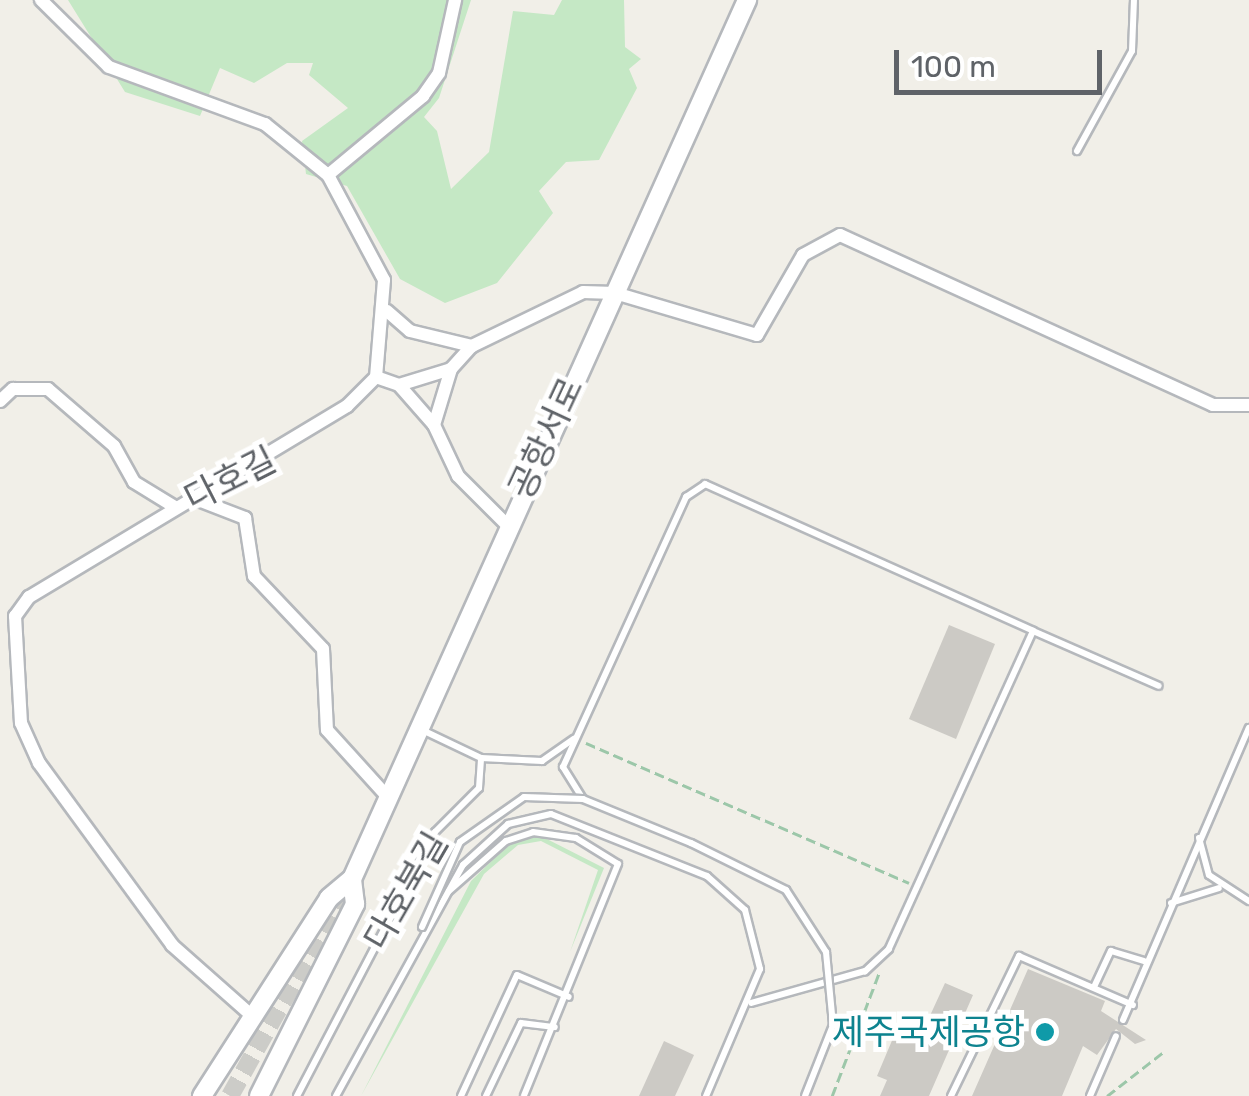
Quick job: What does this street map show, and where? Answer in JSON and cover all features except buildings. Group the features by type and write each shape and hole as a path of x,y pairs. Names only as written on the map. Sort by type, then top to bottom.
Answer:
{"street":[{"path":"41,0 110,66 265,124 328,175 384,280 387,311 376,377 399,386 434,425 458,476 506,524"},
{"path":"328,175 423,96 440,73 455,0"},
{"name":"공항서로","path":"352,879 414,726 747,0"},
{"path":"434,425 451,369 472,346 583,292 615,293 758,335 804,255 840,235 1244,408"},
{"path":"387,311 442,344 472,346"},
{"path":"399,386 451,369"},
{"name":"다호길","path":"251,1015 172,945 38,762 21,722 14,616 29,597 175,507 298,444 376,377"},
{"path":"0,401 13,389 48,389 114,446 134,482 175,507"},
{"path":"193,498 246,518 254,576 322,650 327,730 386,796"},
{"path":"202,1096 251,1015 352,879"},
{"path":"259,1096 355,904 352,879"}],"lane":[{"path":"1077,152 1132,51 1134,0"},
{"path":"583,798 563,767 686,496 705,484 1159,686"},
{"path":"752,1002 865,972 890,949 1033,632"},
{"path":"414,726 481,758 542,761 576,738"},
{"path":"1123,1020 1133,1004 1144,962 1167,905 1249,728"},
{"name":"다호북길","path":"297,1096 434,832 480,788 481,758"},
{"path":"336,1096 422,928 460,842 491,812 544,793 583,798 764,876 802,906 836,996 805,1096"},
{"path":"422,928 440,899 508,824 551,814 588,823 735,896 759,942 752,1002 706,1096"},
{"path":"440,899 490,853 533,832 604,852 618,875 524,1096"},
{"path":"1199,837 1220,888"},
{"path":"1167,905 1220,888 1249,901"},
{"path":"1094,987 1111,951 1144,962"},
{"path":"951,1096 1019,956 1133,1004"},
{"path":"461,1096 517,975 569,997"},
{"path":"486,1096 521,1023 556,1027"},
{"path":"1090,1096 1116,1036"}],"path":[{"path":"576,738 919,888"},
{"path":"832,1096 890,949"},
{"path":"1107,1096 1162,1054"}],"green space":[{"path":"68,0 471,0 439,98 424,117 437,131 451,189 489,152 513,11 554,15 562,0 624,0 625,47 641,59 629,69 637,88 599,160 566,162 539,191 553,213 497,283 445,303 400,279 347,186 306,174 302,141 348,108 309,75 313,63 287,63 254,83 220,68 200,116 125,92"},
{"path":"539,835 604,868 570,952 598,870 541,841 518,845 484,874 361,1096 471,881 509,844"}],"tunnel":[{"path":"230,1096 351,880"}],"place":[{"name":"제주국제공항","path":"1045,1032"}]}
